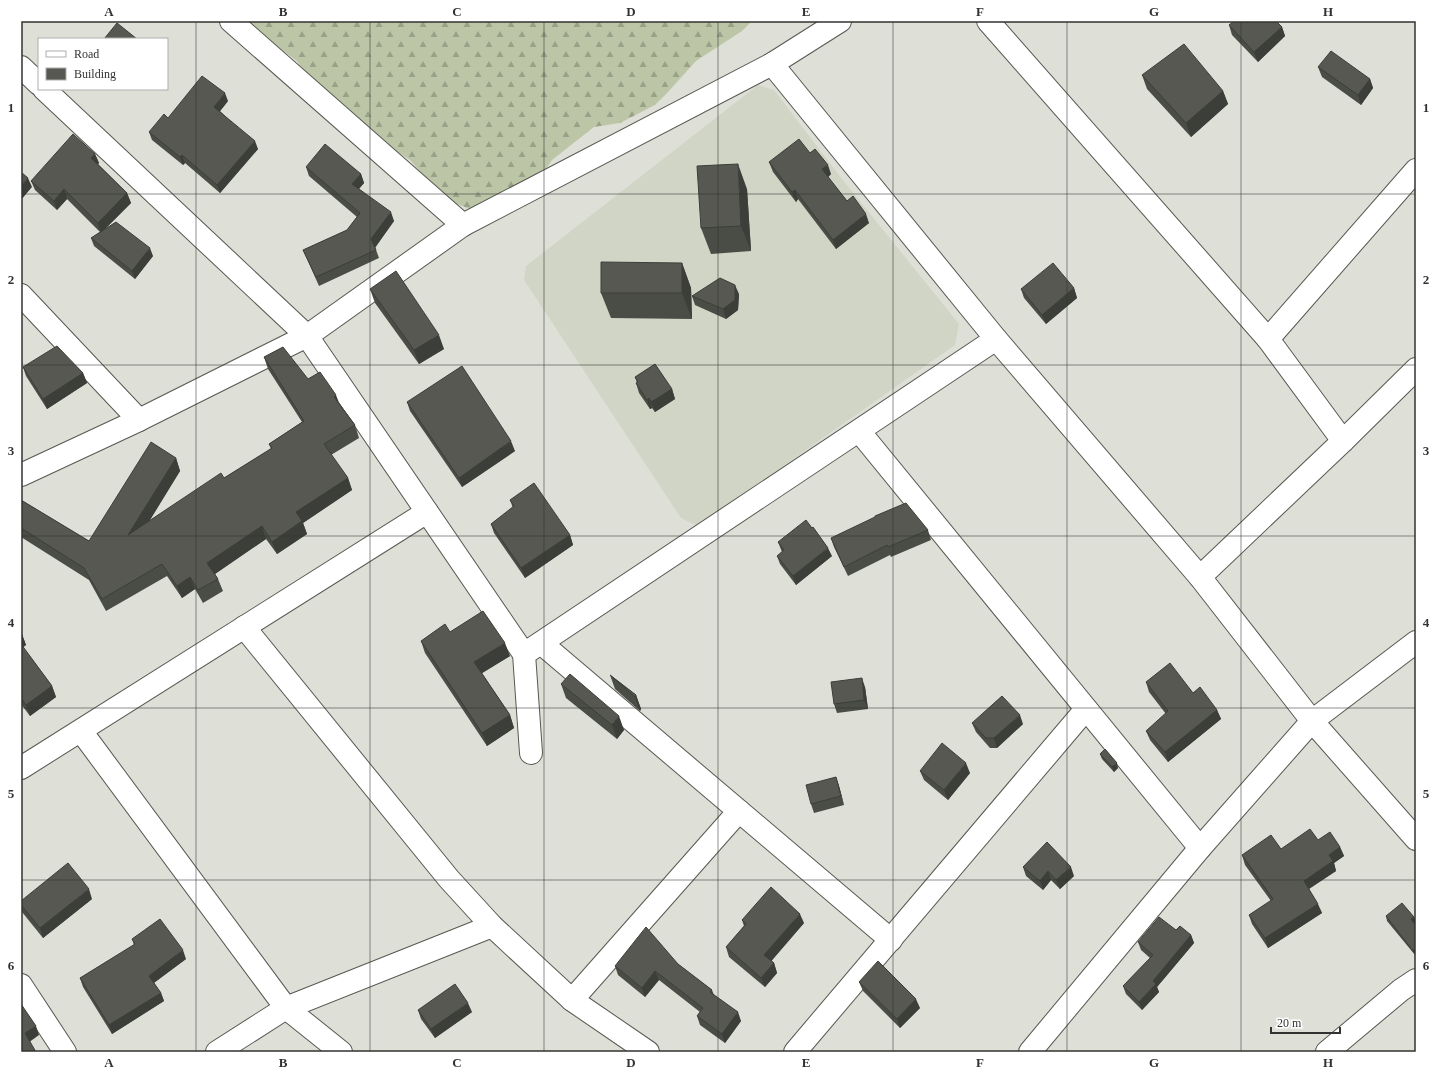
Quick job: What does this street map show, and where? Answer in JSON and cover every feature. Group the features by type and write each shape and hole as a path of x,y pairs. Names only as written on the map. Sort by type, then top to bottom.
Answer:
{"street":[{"path":"231,21 463,225"},
{"path":"21,475 139,420 307,336 463,225 772,64 840,21"},
{"path":"988,21 1268,339 1344,441"},
{"path":"772,64 996,339 1200,577 1312,721 1416,839"},
{"path":"21,67 38,83"},
{"path":"45,90 307,336 427,512 533,648 739,811 891,940"},
{"path":"1268,339 1416,170"},
{"path":"21,295 139,420"},
{"path":"533,648 996,339"},
{"path":"1200,577 1344,441 1416,368"},
{"path":"859,431 1200,848"},
{"path":"21,768 427,512"},
{"path":"244,627 449,880 492,926 572,1000 648,1052"},
{"path":"1030,1052 1200,848 1312,721 1415,644"},
{"path":"531,753 533,648"},
{"path":"795,1052 1086,709"},
{"path":"81,730 286,1008 341,1052"},
{"path":"572,1000 739,811"},
{"path":"217,1052 286,1008 492,926"},
{"path":"1327,1052 1401,990 1416,980"},
{"path":"21,985 66,1052"}],"shaded area":[{"path":"758,85 774,90 842,179 959,324 955,345 698,526 681,518 524,280 526,266"}],"green space":[{"path":"245,21 752,21 742,31 696,61 655,105 620,123 594,127 552,160 536,183 486,213 467,208 443,198 410,160 366,131 315,89 297,61"}],"building":[{"path":"1234,21 1276,21 1282,27 1254,52 1229,25"},
{"path":"117,23 136,38 105,38"},
{"path":"1184,44 1223,91 1186,123 1142,75"},
{"path":"1331,51 1370,79 1358,95 1318,67"},
{"path":"202,76 225,93 214,107 255,141 217,185 182,155 180,157 149,132 164,114 168,118"},
{"path":"73,134 95,154 91,158 127,193 98,223 64,189 54,201 31,181"},
{"path":"799,139 810,153 815,149 828,165 822,169 847,201 853,196 866,214 833,240 795,190 792,192 769,162"},
{"path":"325,144 361,174 352,184 391,212 371,239 376,250 316,277 303,250 347,230 360,213 306,167"},
{"path":"738,164 741,226 701,228 697,166"},
{"path":"21,172 28,178 21,186"},
{"path":"116,222 150,248 132,271 91,238"},
{"path":"601,262 682,263 682,293 601,293"},
{"path":"1053,263 1074,288 1042,315 1021,289"},
{"path":"396,271 439,335 414,350 370,289"},
{"path":"720,278 735,285 735,300 723,309 692,296"},
{"path":"57,346 83,373 43,399 23,367"},
{"path":"283,347 308,379 320,372 336,395 334,397 355,425 324,444 348,478 296,512 302,521 272,542 262,526 207,563 218,579 198,590 190,577 177,586 162,564 102,599 84,568 21,528 21,500 89,541 151,442 176,458 128,535 221,473 224,478 272,448 269,444 304,421 264,357"},
{"path":"655,364 672,389 651,402 649,398 647,400 636,383 638,382 635,377"},
{"path":"462,366 511,441 459,478 407,402"},
{"path":"534,483 570,535 521,568 491,524 514,506 510,500"},
{"path":"906,503 928,530 888,547 887,545 844,567 831,538 875,516"},
{"path":"806,520 828,548 793,576 777,556 784,550 778,542"},
{"path":"483,611 505,643 474,662 510,715 482,733 421,641 445,624 450,632"},
{"path":"21,644 52,686 26,705 21,698"},
{"path":"1170,663 1193,693 1200,687 1217,710 1165,752 1146,731 1168,711 1146,682"},
{"path":"570,674 619,716 612,725 561,684"},
{"path":"610,675 636,695 635,697"},
{"path":"862,678 864,700 834,704 831,682"},
{"path":"1002,696 1020,715 994,738 986,738 972,723"},
{"path":"942,743 966,763 944,790 920,771"},
{"path":"1105,749 1117,763 1112,767 1100,754"},
{"path":"836,777 841,796 811,804 806,785"},
{"path":"1310,829 1318,840 1330,832 1340,847 1329,855 1333,861 1304,881 1318,904 1265,938 1249,915 1273,899 1242,855 1271,835 1281,849"},
{"path":"1047,842 1071,867 1056,880 1048,871 1040,881 1023,867"},
{"path":"68,863 89,889 40,928 21,905 21,901"},
{"path":"771,887 800,914 764,955 774,963 761,978 726,947 746,924 742,920"},
{"path":"1402,903 1414,917 1411,919 1416,926 1416,948 1413,951 1386,916"},
{"path":"1159,917 1176,930 1180,926 1191,935 1153,981 1156,984 1139,1002 1123,986 1153,955 1138,942"},
{"path":"160,919 183,950 149,976 161,993 109,1025 80,978 135,944 132,939"},
{"path":"646,927 678,964 712,990 710,992 738,1012 722,1034 697,1016 703,1008 655,971 642,988 615,966"},
{"path":"878,961 916,999 897,1019 859,982"},
{"path":"455,984 468,1003 431,1029 418,1010"},
{"path":"21,1004 36,1026 25,1033 36,1052 21,1052"}]}
